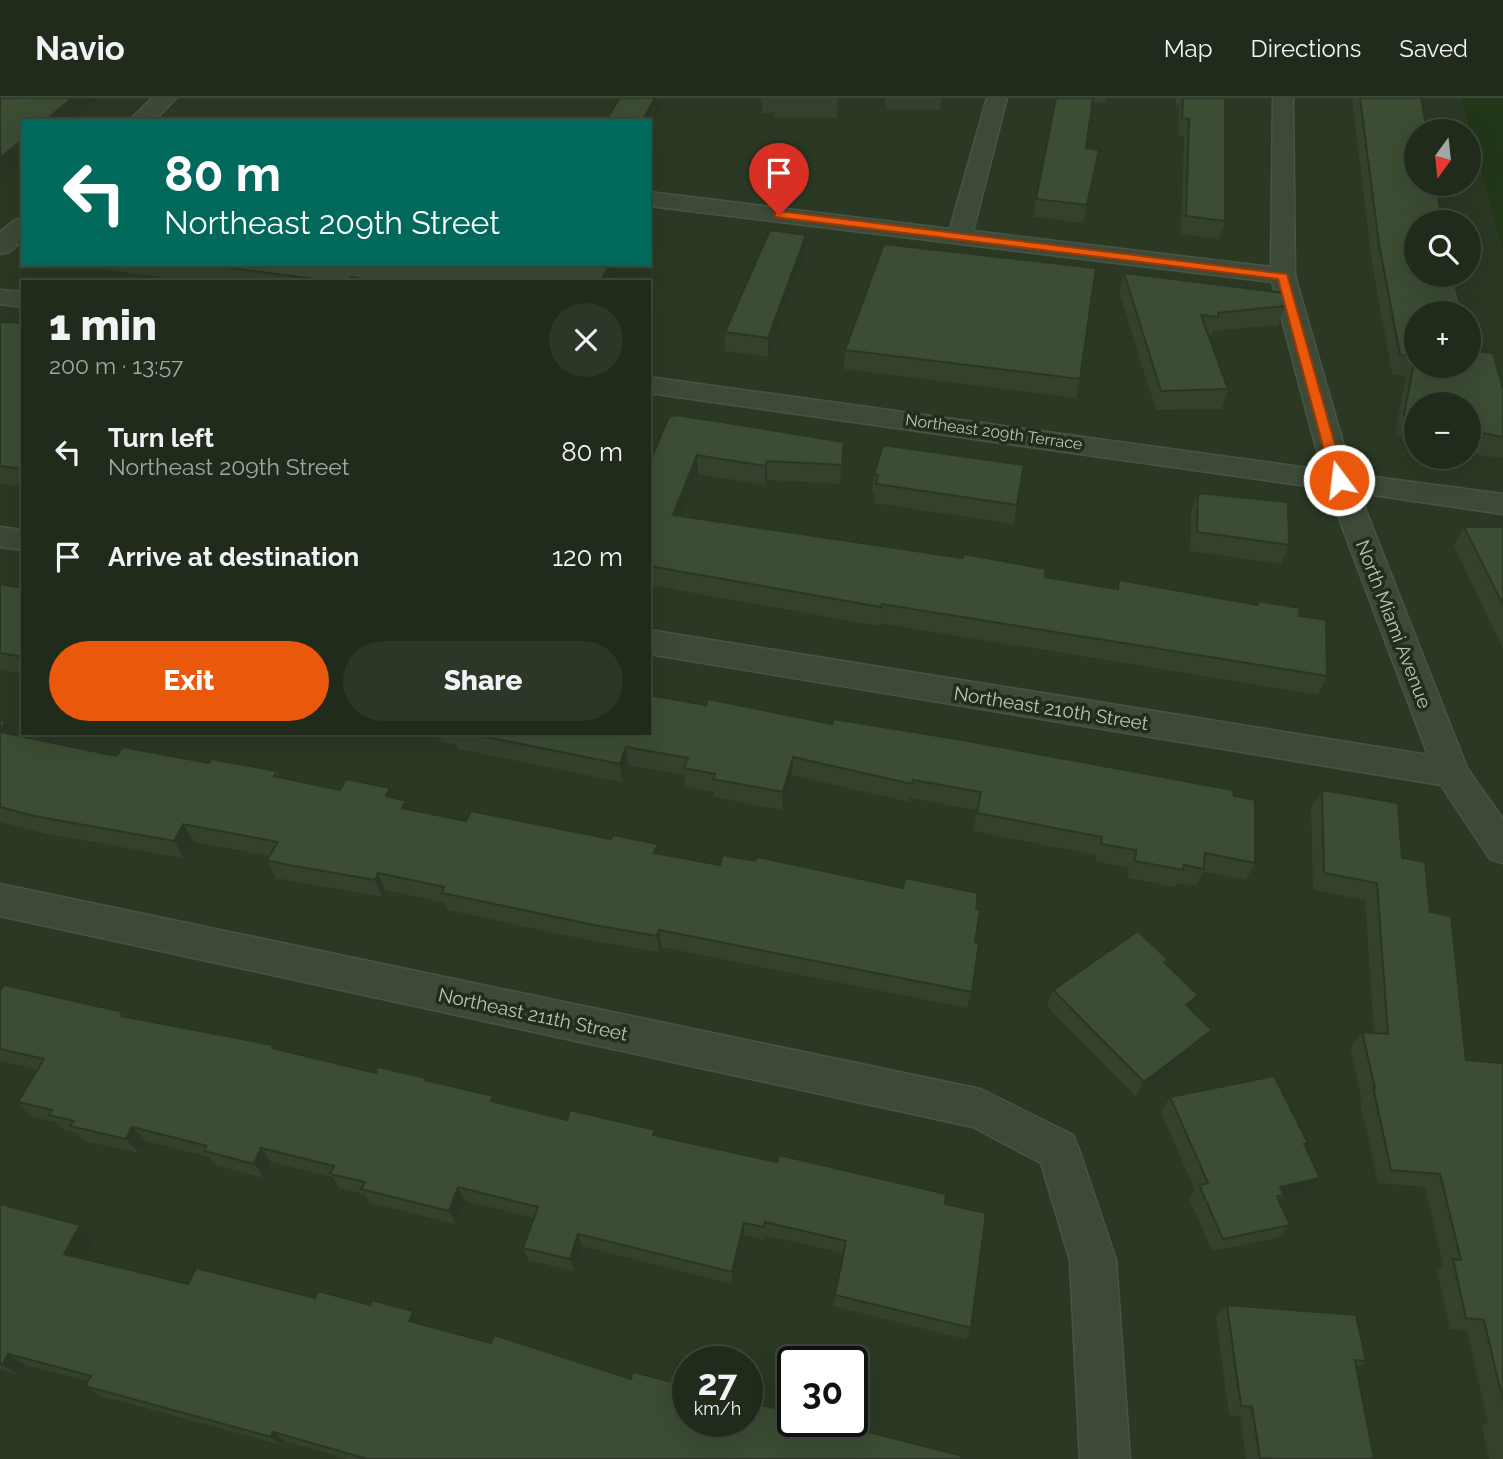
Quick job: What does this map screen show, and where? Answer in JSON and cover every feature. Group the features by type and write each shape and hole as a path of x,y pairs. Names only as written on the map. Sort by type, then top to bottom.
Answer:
{"street":[{"path":"142,119 165,98"},
{"path":"960,236 997,98"},
{"name":"North Miami Avenue","path":"1283,98 1283,276 1339,480 1452,774 1503,848"},
{"path":"651,199 1283,276"},
{"path":"0,246 21,228"},
{"path":"0,297 21,300"},
{"name":"Northeast 209th Terrace","path":"651,385 1503,503"},
{"path":"0,537 21,540"},
{"name":"Northeast 210th Street","path":"651,642 1452,774"},
{"name":"Northeast 211th Street","path":"0,900 980,1109 1058,1150 1093,1260 1105,1459"}],"shaded area":[{"path":"1461,98 1503,98 1503,249 1481,170 1481,119 1467,119"}],"building":[{"path":"0,98 72,98 47,119 21,119 21,141 0,158"},
{"path":"620,98 655,98 643,119 606,119"},
{"path":"1056,98 1093,98 1086,148 1099,150 1087,205 1036,199"},
{"path":"1183,98 1225,98 1225,221 1186,216 1189,119 1182,118"},
{"path":"1360,98 1421,98 1425,119 1404,119 1404,196 1438,196 1440,210 1404,210 1404,287 1456,287 1459,301 1404,301 1404,356 1400,355 1379,244"},
{"path":"770,230 806,235 768,338 725,332"},
{"path":"884,244 1096,268 1080,379 845,350"},
{"path":"215,266 609,266 601,280 371,280 351,277 349,280 323,280"},
{"path":"1124,273 1284,293 1285,306 1218,313 1218,317 1201,315 1228,389 1161,391"},
{"path":"0,322 21,323 21,469 0,466"},
{"path":"1481,349 1482,352 1493,353 1503,389 1503,437 1481,433 1481,392 1408,392 1411,378 1481,378"},
{"path":"676,415 844,442 842,465 767,461 765,466 697,455 673,515 963,558 963,554 1046,569 1045,577 1118,589 1119,580 1258,605 1258,601 1300,608 1299,616 1326,620 1327,676 882,604 881,607 651,566 651,458 669,417"},
{"path":"883,445 1024,465 1017,505 876,484 878,475 874,474"},
{"path":"1198,493 1288,502 1289,545 1197,532"},
{"path":"1464,527 1503,527 1503,605"},
{"path":"0,584 21,588 21,657 0,653"},
{"path":"651,695 706,705 708,699 832,724 834,719 968,741 1233,790 1234,796 1255,800 1255,863 1205,853 1204,869 1184,865 1183,870 1135,861 1136,850 1101,844 1102,837 977,813 981,792 913,780 912,784 793,757 783,792 713,779 715,774 684,768 688,758 626,747 620,764 477,735 651,735"},
{"path":"0,732 116,756 123,747 209,763 211,759 277,771 274,776 340,790 346,779 390,788 386,796 406,801 402,808 466,821 471,811 611,839 613,835 658,844 654,853 720,865 723,855 755,861 757,857 903,888 905,878 978,893 976,909 980,910 975,942 979,943 972,992 659,930 657,936 594,925 442,893 444,887 378,873 375,880 267,860 278,842 183,824 174,841 34,816 0,807"},
{"path":"1322,790 1398,803 1402,858 1425,862 1430,912 1451,916 1466,1060 1503,1063 1503,1401 1484,1320 1466,1318 1453,1259 1461,1260 1440,1174 1391,1170 1362,1032 1388,1034 1377,883 1324,873"},
{"path":"1138,931 1168,960 1164,962 1198,995 1186,1005 1212,1030 1144,1082 1053,990"},
{"path":"4,985 123,1012 121,1016 273,1045 272,1048 376,1073 378,1067 426,1078 425,1080 493,1096 491,1101 567,1120 570,1110 655,1130 653,1135 777,1162 779,1155 946,1194 945,1204 986,1213 971,1328 835,1295 846,1241 765,1222 764,1227 744,1223 732,1272 578,1234 570,1259 523,1248 538,1207 458,1187 449,1211 361,1189 365,1182 330,1174 334,1166 261,1148 254,1164 204,1151 207,1146 132,1127 126,1139 70,1126 74,1121 49,1115 52,1110 18,1102 44,1059 0,1049 0,991"},
{"path":"1274,1076 1308,1143 1304,1144 1320,1178 1280,1187 1284,1195 1277,1196 1290,1225 1223,1239 1199,1185 1208,1183 1170,1097"},
{"path":"0,1204 80,1225 64,1254 188,1284 196,1268 315,1298 318,1291 370,1305 371,1300 413,1311 409,1321 491,1343 494,1335 631,1379 633,1372 672,1382 672,1437 763,1437 763,1405 777,1409 777,1437 868,1437 868,1432 962,1456 962,1459 367,1459 273,1432 271,1437 85,1386 91,1376 8,1354 2,1365"},
{"path":"1227,1305 1356,1315 1366,1361 1355,1360 1374,1459 1260,1458 1252,1407 1241,1406"}],"route":[{"path":"779,215 1283,276 1339,480"}]}
